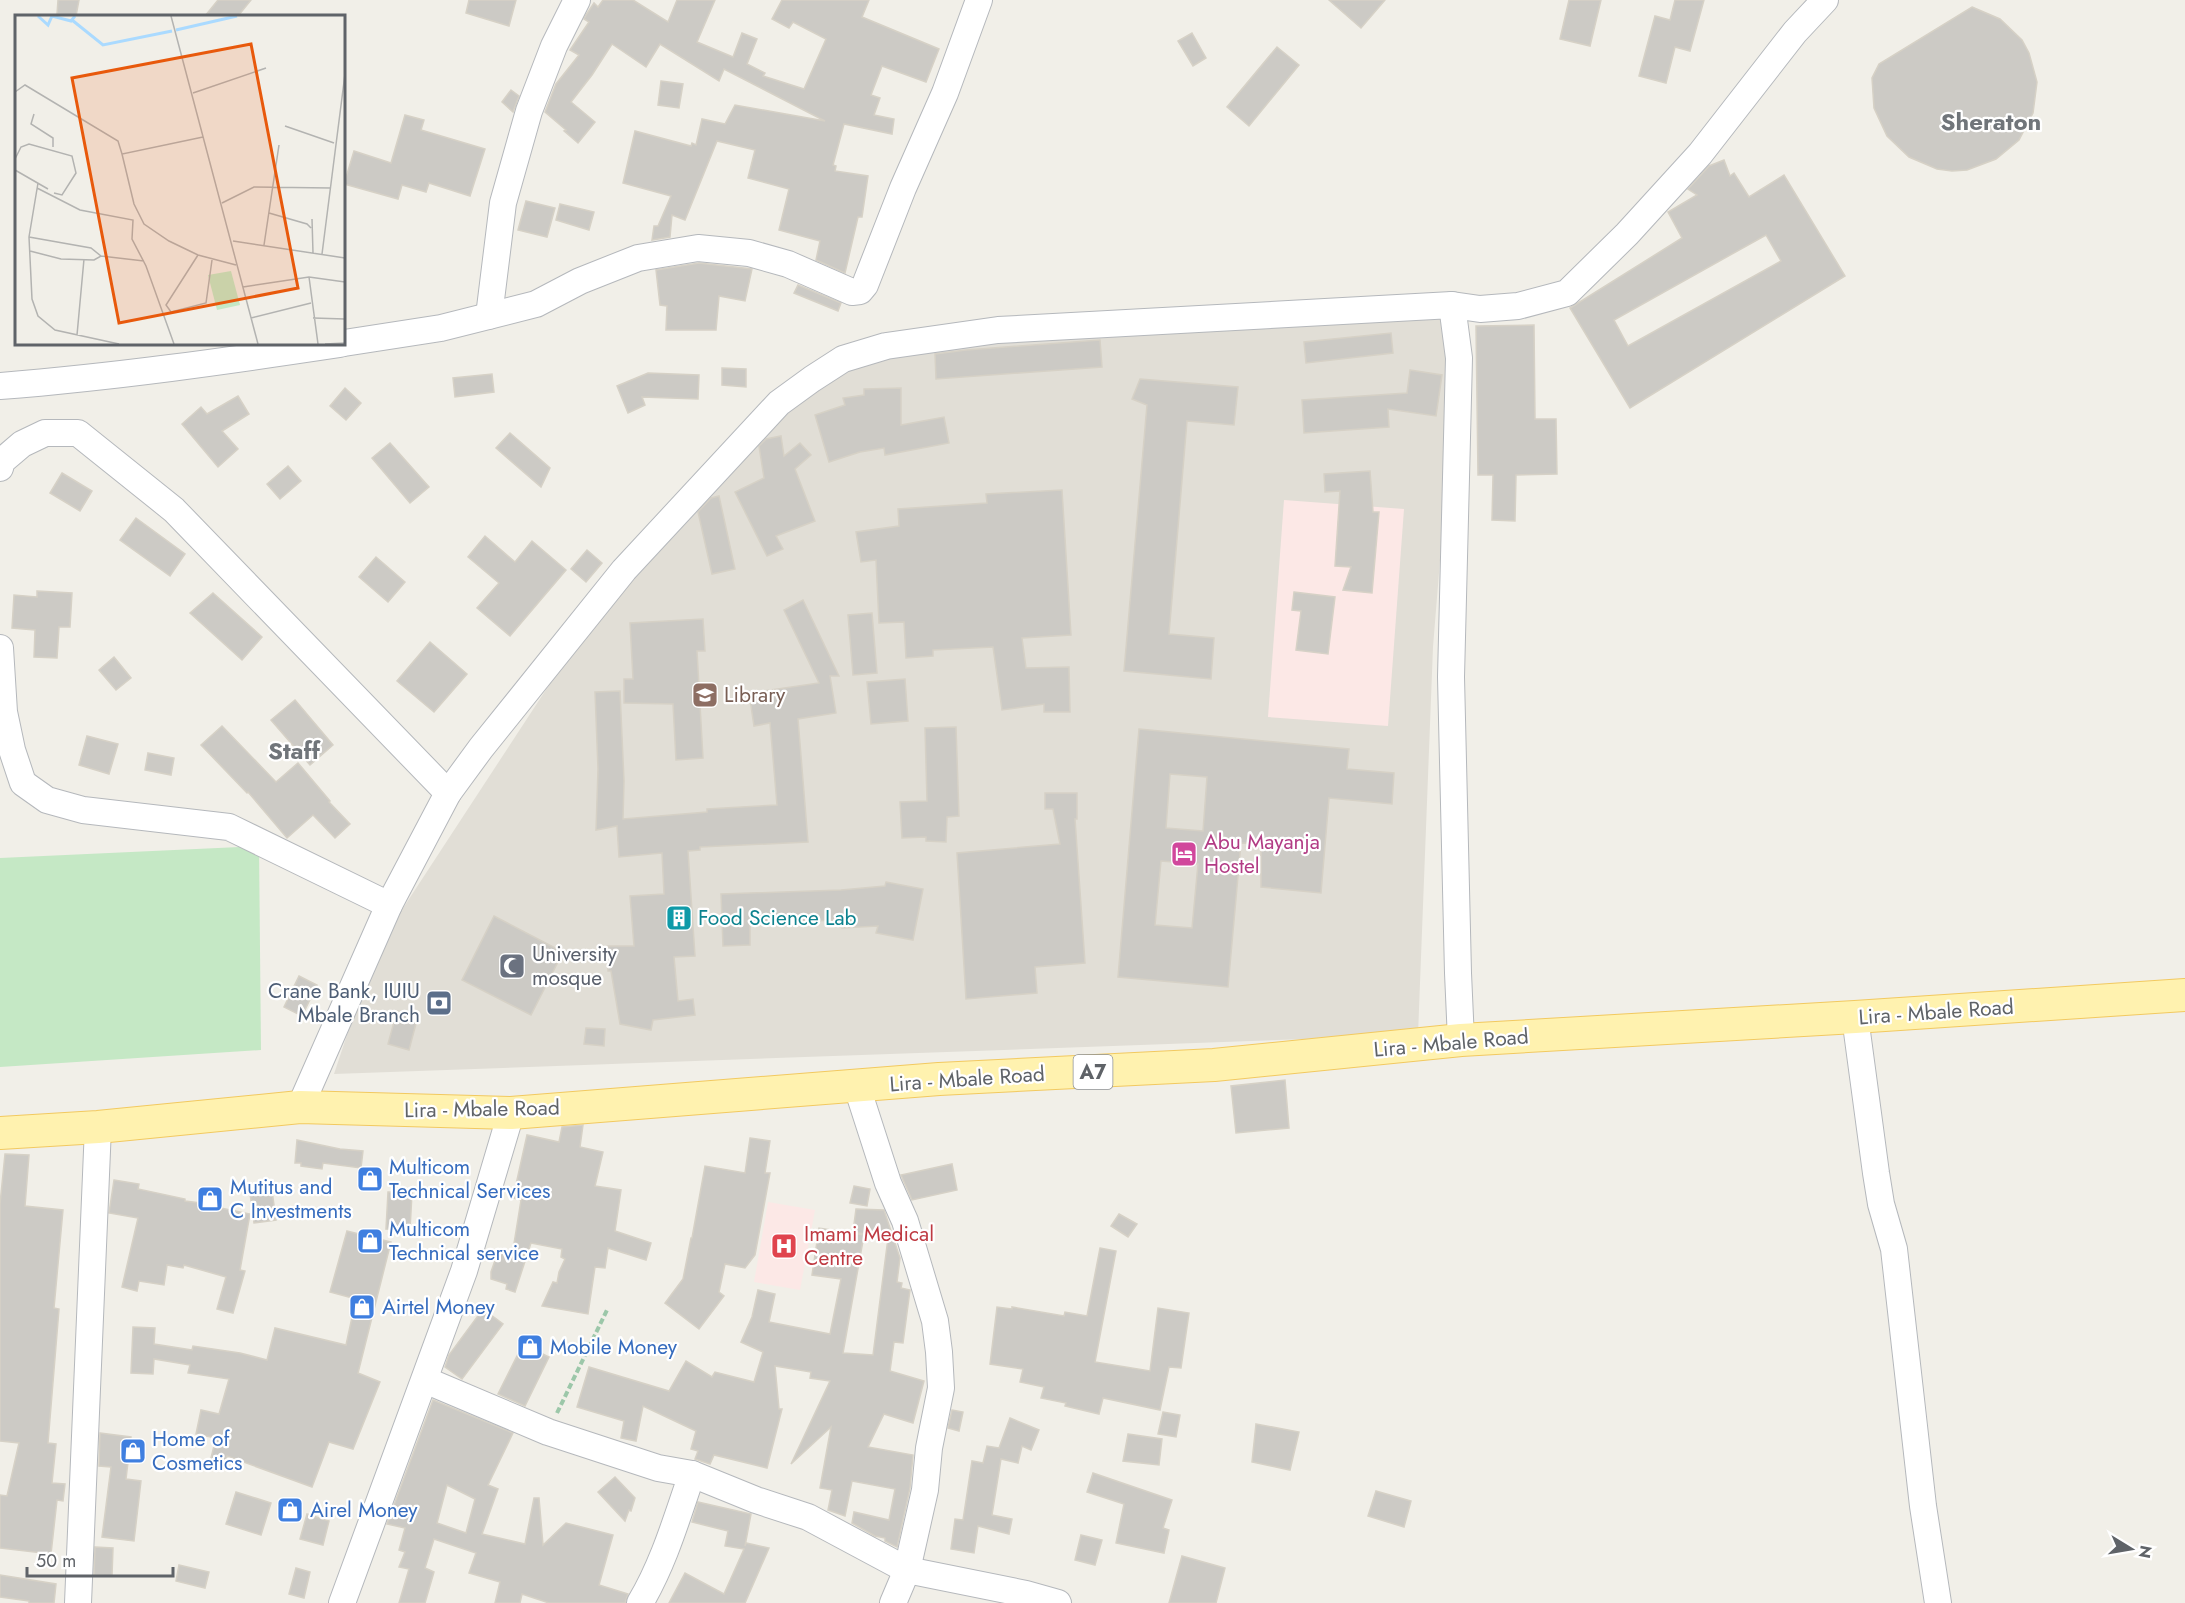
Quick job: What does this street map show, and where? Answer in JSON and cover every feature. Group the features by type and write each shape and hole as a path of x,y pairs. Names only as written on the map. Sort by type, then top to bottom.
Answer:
{"main road":[{"name":"Lira - Mbale Road","path":"0,1133 98,1127 300,1107 511,1113 939,1079 1214,1065 1461,1040 1855,1017 2185,994"}],"street":[{"path":"489,316 503,203 529,111 554,46 577,0"},
{"path":"345,343 441,328 536,304 580,281 638,258 698,248 749,253 788,264 852,292 860,291 866,285 903,188 945,93 979,0"},
{"path":"300,1107 388,905 448,793 481,748 624,570 779,403 843,359 886,346 998,330 1452,305 1480,309 1518,306 1567,293 1627,234 1700,154 1795,32 1825,0"},
{"path":"1452,305 1459,358 1451,677 1461,1040"},
{"path":"0,386 183,367 329,345"},
{"path":"0,468 2,461 22,444 45,433 78,433 174,510 448,793"},
{"path":"0,648 4,712 12,750 23,783 48,800 83,810 229,827 388,905"},
{"path":"1855,1017 1881,1204 1893,1249 1923,1506 1938,1603"},
{"path":"857,1087 875,1144 905,1221 935,1321 939,1352 941,1388 929,1448 925,1490 907,1570 893,1603"},
{"path":"342,1603 464,1271 511,1113"},
{"path":"78,1603 98,1127"},
{"path":"425,1380 548,1432 658,1468 692,1474 756,1500 808,1517 907,1570 1026,1594 1058,1603"},
{"path":"640,1603 667,1544 692,1474"}],"path":[{"path":"548,1432 608,1308"}],"shaded area":[{"path":"1444,310 1452,361 1446,486 1433,647 1418,1035 334,1074 375,951 623,572 779,407 841,368 988,340"},
{"path":"1284,500 1404,509 1388,726 1268,717"},
{"name":"Imami Medical Centre","path":"768,1202 815,1210 800,1290 754,1282"}],"green space":[{"path":"259,846 261,1050 0,1067 0,858"}],"building":[{"path":"58,0 79,0 76,15 57,14"},
{"path":"218,0 251,0 239,15 206,15"},
{"path":"469,0 516,0 509,26 466,13"},
{"path":"603,0 633,0 668,22 677,0 715,0 697,42 733,57 742,33 757,39 747,64 765,73 763,76 804,89 826,39 793,22 789,28 772,19 782,0 869,0 862,17 939,49 926,82 882,66 871,95 880,98 874,115 894,119 892,134 844,124 833,165 836,166 835,171 868,176 862,217 858,217 845,273 816,260 820,241 779,230 789,189 748,178 755,150 717,141 685,220 672,215 670,237 652,240 654,226 658,226 671,196 623,183 635,131 691,146 692,143 696,145 702,119 725,124 735,105 825,121 724,69 719,81 660,44 646,67 612,44 571,102 595,122 578,143 545,112 556,84 579,55 570,50 589,22 584,19 586,15 594,3 598,7"},
{"path":"1329,0 1385,0 1361,28"},
{"path":"1569,0 1601,0 1590,46 1560,39"},
{"path":"1675,0 1704,0 1690,51 1675,47 1666,83 1639,76 1655,16 1670,20"},
{"path":"1972,7 2000,19 2022,40 2029,53 2037,82 2033,113 2019,140 1996,159 1967,170 1937,169 1909,157 1887,136 1874,108 1872,78 1879,64"},
{"path":"1192,33 1206,58 1193,66 1178,41"},
{"path":"1277,47 1299,65 1249,126 1227,107"},
{"path":"661,81 683,84 679,108 658,105"},
{"path":"511,90 519,96 513,112 502,102"},
{"path":"405,115 424,120 421,130 485,149 470,196 429,183 426,192 402,185 398,199 345,184 354,151 391,163"},
{"path":"1724,160 1730,176 1734,173 1749,197 1784,175 1845,276 1630,408 1570,308 1682,238 1668,212 1697,195 1688,189 1709,166","holes":["1766,235 1781,261 1628,346 1614,320"]},
{"path":"526,201 555,208 547,237 518,230"},
{"path":"560,204 594,212 589,230 556,220"},
{"path":"699,263 752,269 745,301 719,296 716,330 666,330 667,306 660,305 656,270"},
{"path":"798,285 841,303 838,311 794,293"},
{"path":"1534,325 1535,419 1556,419 1557,474 1516,475 1515,521 1492,520 1493,475 1478,475 1476,326"},
{"path":"1391,333 1393,353 1306,363 1304,342"},
{"path":"1100,340 1102,367 936,379 935,354"},
{"path":"722,368 746,369 746,387 722,385"},
{"path":"1410,370 1442,375 1436,416 1388,409 1389,427 1304,433 1302,400 1407,393"},
{"path":"648,373 699,375 698,399 642,397 645,405 628,413 617,386"},
{"path":"492,374 494,392 455,397 453,378"},
{"path":"1140,379 1238,387 1234,425 1187,421 1169,634 1214,638 1211,679 1124,671 1147,405 1132,399"},
{"path":"345,388 361,403 346,420 330,406"},
{"path":"901,388 901,425 944,417 949,443 885,455 884,448 860,452 829,462 815,415 845,405 843,398 864,395 864,389"},
{"path":"238,396 249,414 222,431 238,449 218,467 182,424 201,407 207,414"},
{"path":"510,433 550,468 541,487 496,448"},
{"path":"781,436 784,456 800,443 811,455 795,469 815,521 776,536 783,549 767,556 735,492 764,478 759,446 766,439"},
{"path":"390,443 429,487 410,503 372,458"},
{"path":"288,466 301,481 280,499 267,484"},
{"path":"1370,471 1373,512 1379,512 1372,593 1343,590 1351,567 1335,566 1340,491 1325,492 1324,474"},
{"path":"62,473 92,491 80,511 50,493"},
{"path":"1062,490 1071,635 1022,638 1026,668 1069,667 1070,712 1044,712 1044,704 1002,710 993,647 933,650 933,656 906,658 904,622 879,623 876,560 861,562 856,532 899,526 898,509 987,503 986,494"},
{"path":"719,496 735,569 712,574 698,512 711,498"},
{"path":"136,518 185,554 170,576 120,540"},
{"path":"485,536 515,562 532,541 566,570 510,636 477,608 499,583 468,557"},
{"path":"587,550 602,563 586,582 571,569"},
{"path":"376,557 405,582 388,602 359,577"},
{"path":"37,591 72,593 70,627 59,627 57,658 34,657 35,630 12,628 14,595 37,597"},
{"path":"1294,592 1335,597 1328,654 1296,650 1301,611 1292,610"},
{"path":"213,593 262,637 242,660 190,613"},
{"path":"803,600 839,676 830,676 836,713 798,719 808,842 700,847 700,850 688,851 695,956 674,957 678,1001 693,999 695,1015 653,1020 651,1030 620,1024 611,971 608,971 608,946 634,946 630,896 664,894 662,853 619,857 617,826 596,830 598,769 595,692 620,691 624,781 623,819 707,812 707,809 777,805 770,723 754,726 749,693 819,683 784,610"},
{"path":"872,613 877,673 853,675 848,615"},
{"path":"703,619 705,651 697,651 703,758 676,760 673,704 624,703 624,679 633,679 630,623"},
{"path":"430,642 467,674 434,712 397,681"},
{"path":"114,657 131,678 116,690 99,670"},
{"path":"905,679 908,721 871,724 867,682"},
{"path":"295,700 333,745 310,765 271,720"},
{"path":"222,726 276,782 298,763 350,824 335,838 313,815 287,838 248,792 201,745"},
{"path":"956,727 959,816 947,817 946,842 926,841 926,837 902,838 900,802 927,801 925,728"},
{"name":"Abu Mayanja Hostel","path":"1139,729 1349,749 1347,769 1394,773 1392,804 1329,798 1321,893 1261,887 1261,844 1241,843 1228,987 1118,977","holes":["1170,774 1207,777 1203,831 1166,828","1161,861 1198,864 1192,928 1155,925"]},
{"path":"87,736 118,744 109,774 79,765"},
{"path":"148,753 174,758 171,775 145,770"},
{"path":"1045,793 1077,793 1077,819 1075,819 1085,963 1035,967 1037,993 966,999 957,853 1060,844 1053,809 1045,809"},
{"path":"886,882 923,889 913,940 876,933 878,926 842,928 842,920 750,923 750,945 723,946 721,894 841,890 885,886"},
{"name":"University mosque","path":"494,916 563,952 531,1015 462,980"},
{"path":"299,976 317,985 302,1016 284,1007"},
{"path":"397,1011 418,1016 409,1050 388,1044"},
{"path":"586,1028 605,1029 604,1046 584,1044"},
{"path":"1285,1080 1289,1128 1236,1133 1231,1086"},
{"path":"583,1125 580,1147 603,1152 595,1186 621,1190 615,1231 651,1243 646,1260 608,1248 605,1268 595,1267 588,1314 542,1306 553,1282 557,1283 565,1259 561,1257 562,1249 531,1243 515,1292 506,1289 507,1284 491,1279 498,1252 512,1256 521,1200 513,1198 527,1135 559,1142 562,1127"},
{"path":"750,1138 770,1141 765,1173 770,1173 755,1255 745,1268 725,1264 719,1292 724,1296 699,1329 665,1303 683,1279 705,1166 745,1173"},
{"path":"297,1140 340,1149 363,1151 361,1168 323,1163 322,1169 301,1166 301,1163 295,1163"},
{"path":"5,1154 29,1155 25,1206 63,1210 54,1308 59,1309 48,1443 56,1444 52,1483 65,1484 63,1501 57,1500 51,1554 0,1548 0,1495 7,1496 19,1443 0,1441 0,1204"},
{"path":"952,1164 957,1190 912,1200 901,1175"},
{"path":"114,1180 139,1184 138,1189 185,1199 185,1201 216,1205 216,1207 250,1214 240,1270 245,1271 233,1313 217,1309 226,1277 184,1265 183,1268 167,1265 164,1285 139,1281 137,1291 122,1287 138,1218 109,1213"},
{"path":"271,1183 276,1220 254,1223 249,1186"},
{"path":"854,1186 870,1189 867,1206 850,1203"},
{"path":"388,1192 412,1193 410,1230 386,1229"},
{"path":"856,1209 884,1210 900,1258 897,1282 902,1283 901,1288 910,1290 903,1343 894,1342 890,1371 924,1381 913,1423 884,1414 868,1447 913,1455 910,1488 897,1547 885,1541 885,1538 875,1536 852,1523 854,1512 889,1520 895,1489 852,1481 845,1516 828,1510 832,1490 820,1488 831,1427 791,1464 830,1381 810,1378 811,1372 775,1366 779,1409 782,1409 767,1468 714,1455 710,1464 695,1459 698,1451 691,1449 696,1431 643,1406 636,1441 621,1438 624,1421 577,1407 589,1367 669,1391 686,1361 712,1377 715,1372 754,1382 763,1352 741,1342 752,1317 758,1290 775,1294 769,1322 830,1334 841,1279 812,1275 819,1228 864,1235 843,1353 873,1355 888,1238 853,1232"},
{"path":"1119,1214 1137,1224 1128,1237 1111,1226"},
{"path":"347,1231 391,1242 358,1373 380,1382 353,1449 329,1442 312,1487 227,1456 224,1466 210,1462 216,1438 196,1434 201,1410 219,1414 229,1379 188,1373 190,1365 154,1359 153,1374 131,1373 133,1327 155,1328 154,1344 192,1350 193,1346 240,1353 267,1360 275,1328 346,1345 356,1299 330,1292"},
{"path":"1100,1248 1116,1251 1095,1362 1150,1371 1158,1308 1189,1313 1181,1368 1169,1367 1160,1410 1103,1398 1099,1414 1065,1406 1066,1403 1041,1398 1044,1387 1020,1382 1023,1369 990,1364 997,1307 1012,1309 1012,1307 1064,1316 1065,1312 1087,1316"},
{"path":"483,1309 503,1324 462,1379 445,1367 449,1355"},
{"path":"523,1344 549,1357 525,1406 498,1394"},
{"path":"433,1400 513,1433 488,1485 498,1489 482,1534 525,1544 534,1498 539,1498 543,1545 566,1523 613,1535 599,1585 628,1594 625,1603 549,1603 522,1594 520,1603 495,1603 500,1582 469,1573 476,1553 434,1539 425,1568 434,1572 425,1603 399,1603 409,1569 399,1567 405,1552 399,1550 405,1528 387,1524","holes":["447,1485 475,1499 466,1533 437,1523"]},
{"path":"952,1410 963,1412 959,1431 948,1428"},
{"path":"1163,1412 1180,1415 1176,1437 1158,1434"},
{"path":"1010,1418 1039,1430 1031,1450 1022,1446 1018,1463 1001,1459 992,1515 1012,1519 1009,1534 978,1526 974,1553 951,1549 955,1519 963,1520 972,1461 983,1463 987,1446 999,1448"},
{"path":"1256,1424 1299,1432 1290,1470 1252,1462"},
{"path":"100,1433 131,1437 126,1479 141,1481 134,1541 102,1537 111,1467 99,1466"},
{"path":"1128,1434 1162,1439 1159,1465 1123,1461"},
{"path":"1093,1473 1172,1500 1163,1528 1169,1530 1164,1553 1116,1543 1124,1504 1087,1492"},
{"path":"615,1477 635,1498 625,1521 598,1492"},
{"path":"1376,1491 1411,1501 1404,1527 1368,1516"},
{"path":"236,1492 271,1503 261,1535 226,1524"},
{"path":"698,1502 751,1514 745,1546 746,1543 769,1548 745,1603 669,1603 685,1573 724,1594 744,1549 725,1546 728,1531 692,1522"},
{"path":"307,1514 329,1521 323,1545 300,1539"},
{"path":"1081,1535 1102,1540 1095,1565 1075,1560"},
{"path":"95,1547 113,1548 112,1576 94,1575"},
{"path":"1182,1556 1225,1568 1216,1603 1169,1603"},
{"path":"179,1565 209,1572 205,1588 176,1581"},
{"path":"296,1568 310,1572 304,1598 289,1594"},
{"path":"0,1575 56,1584 54,1603 29,1603 29,1601 0,1597"}],"place":[{"name":"Library","path":"705,695"},
{"name":"Abu Mayanja Hostel","path":"1184,854"},
{"name":"Food Science Lab","path":"679,918"},
{"name":"University mosque","path":"512,966"},
{"name":"Crane Bank, IUIU Mbale Branch","path":"439,1003"},
{"name":"Multicom Technical Services","path":"370,1179"},
{"name":"Mutitus and C Investments","path":"210,1199"},
{"name":"Multicom Technical service","path":"370,1241"},
{"name":"Imami Medical Centre","path":"784,1246"},
{"name":"Airtel Money","path":"362,1307"},
{"name":"Mobile Money","path":"530,1347"},
{"name":"Home of Cosmetics","path":"133,1451"},
{"name":"Airel Money","path":"290,1510"}],"district":[{"name":"Sheraton","path":"1991,122"},
{"name":"Staff","path":"294,751"}]}
